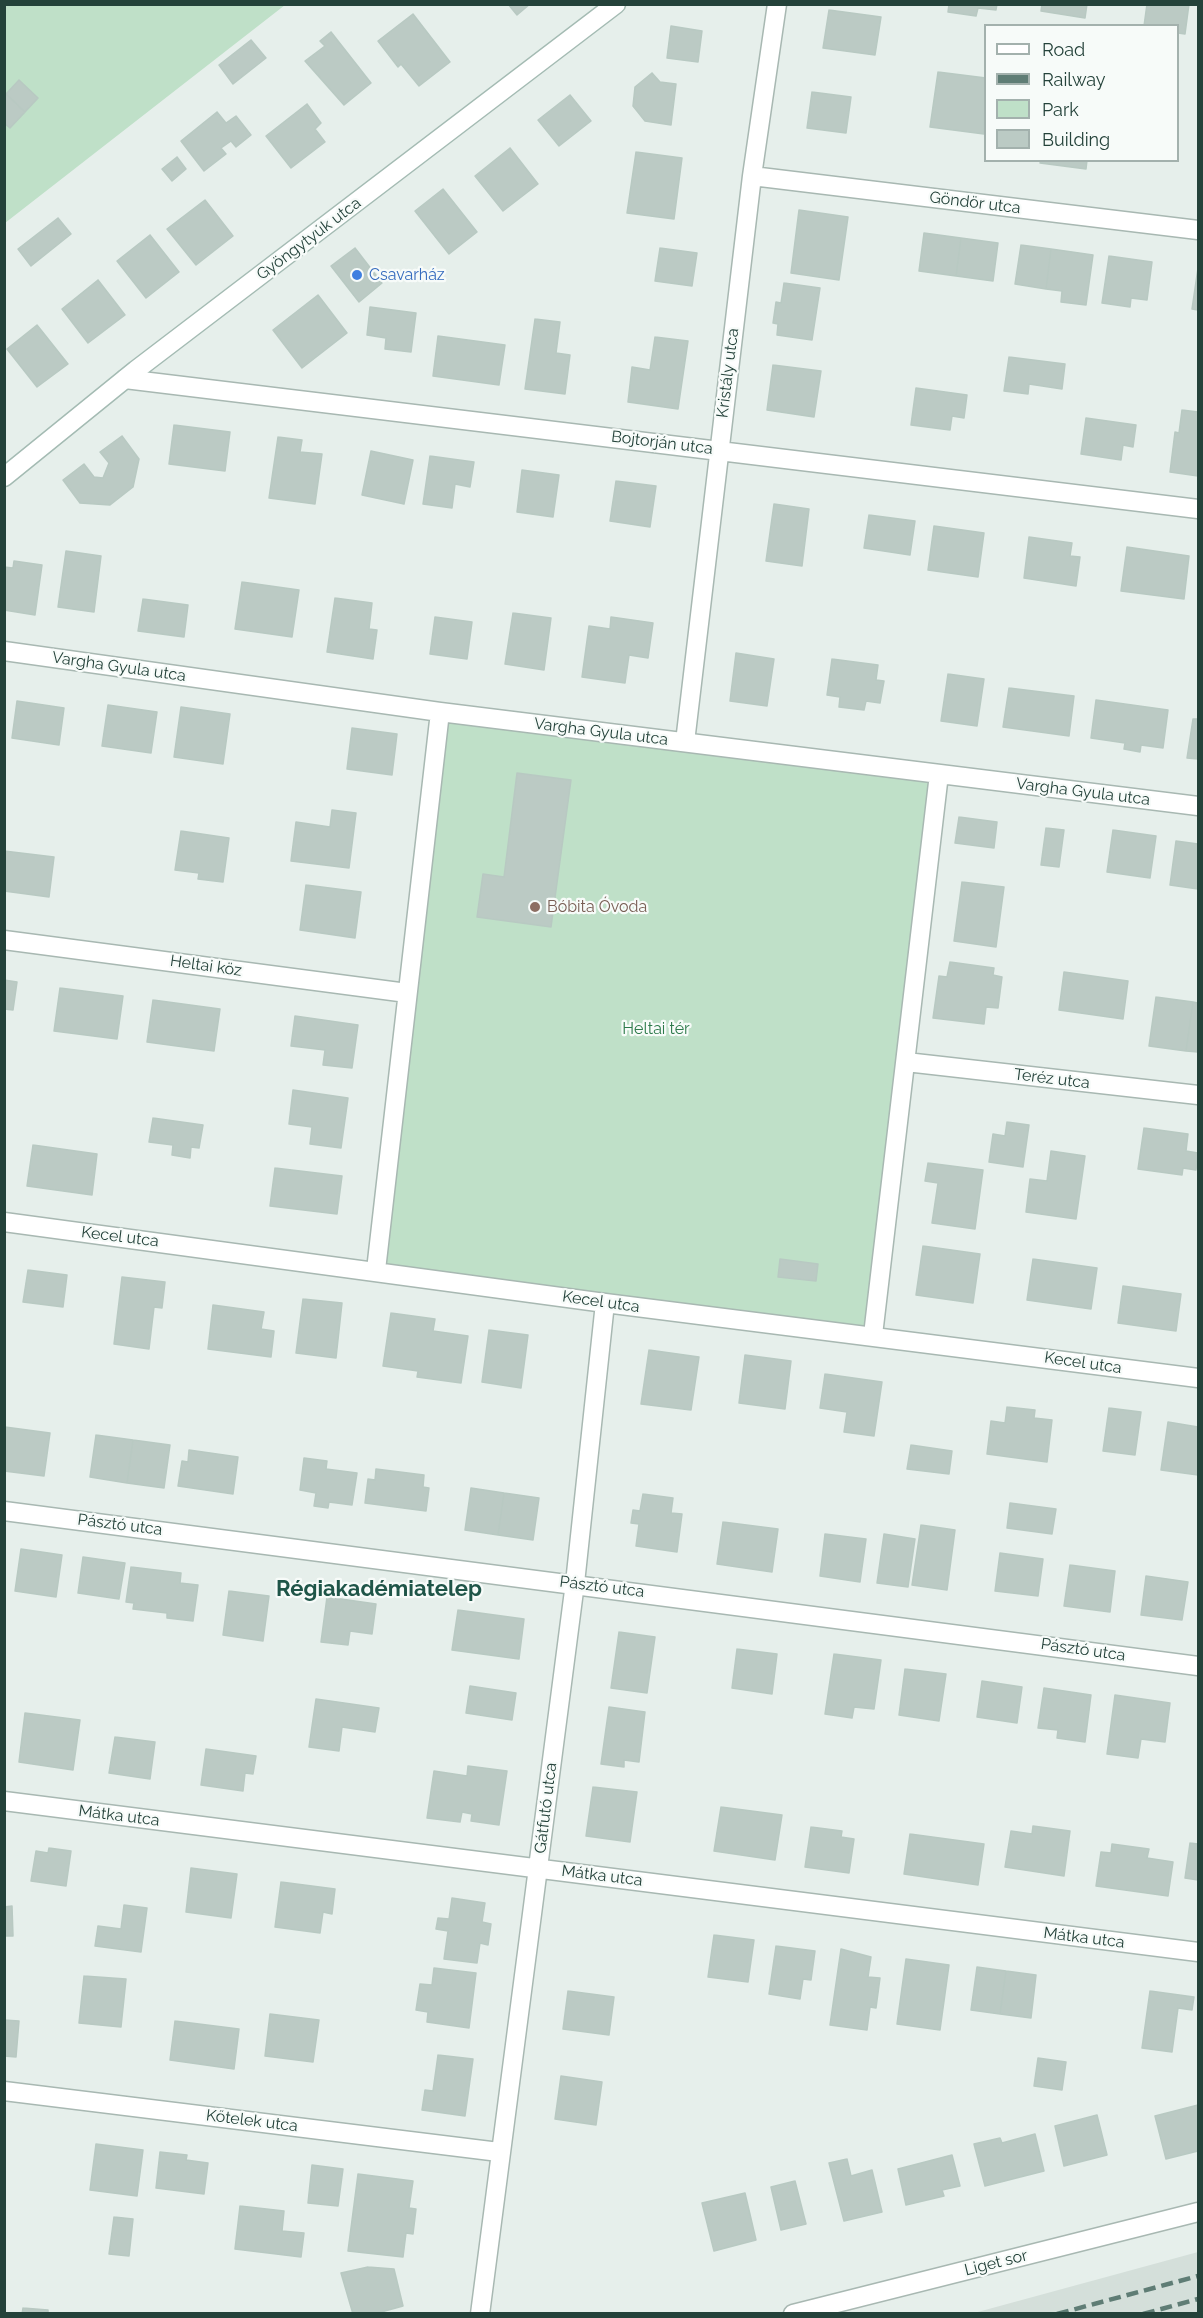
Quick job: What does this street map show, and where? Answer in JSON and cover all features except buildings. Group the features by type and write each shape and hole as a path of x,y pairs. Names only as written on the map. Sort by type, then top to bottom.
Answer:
{"street":[{"name":"Gyöngytyúk utca","path":"4,477 125,379 616,4"},
{"name":"Kristály utca","path":"684,742 752,176 777,4"},
{"name":"Göndör utca","path":"752,176 1198,230"},
{"name":"Bojtorján utca","path":"125,379 1198,509"},
{"name":"Vargha Gyula utca","path":"4,651 440,712 1198,806"},
{"path":"376,1270 440,712"},
{"path":"873,1335 939,774"},
{"name":"Heltai köz","path":"4,940 407,993"},
{"name":"Teréz utca","path":"906,1062 1198,1095"},
{"name":"Kecel utca","path":"4,1222 376,1270 605,1303 873,1335 1198,1378"},
{"name":"Gátfutó utca","path":"480,2313 499,2152 575,1583 605,1303"},
{"name":"Pásztó utca","path":"4,1511 1198,1665"},
{"name":"Mátka utca","path":"4,1801 1198,1952"},
{"name":"Kőtelek utca","path":"4,2091 499,2152"},
{"name":"Liget sor","path":"793,2313 1198,2212"}],"shaded area":[{"path":"1198,2252 1198,2313 974,2313"}],"green space":[{"path":"5,5 285,5 5,223"},
{"name":"Heltai tér","path":"440,712 939,774 873,1335 376,1270"}],"railway":[{"path":"1057,2314 1198,2276"},
{"path":"1143,2314 1198,2299"}],"place":[{"name":"Csavarház","path":"357,275"},
{"name":"Bóbita Óvoda","path":"535,907"}],"district":[{"name":"Régiakadémiatelep","path":"379,1589"}]}
